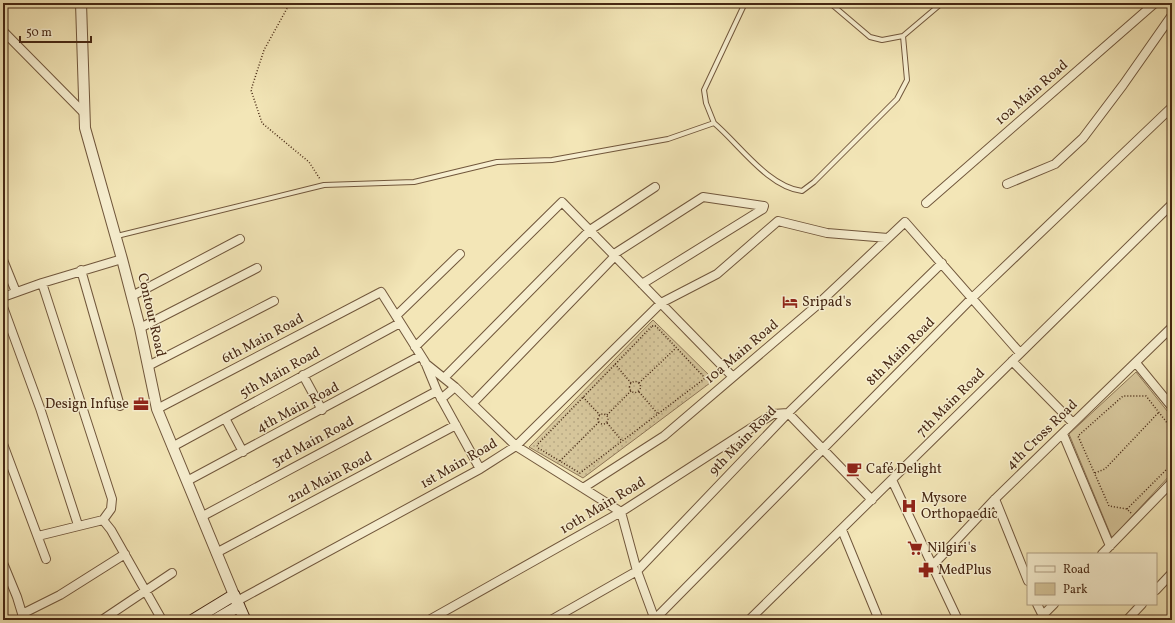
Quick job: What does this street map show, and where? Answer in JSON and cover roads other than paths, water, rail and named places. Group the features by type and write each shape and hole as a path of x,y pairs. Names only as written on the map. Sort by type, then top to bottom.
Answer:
{"main road":[{"path":"193,620 237,601"},
{"path":"215,620 237,601"},
{"name":"Contour Road","path":"237,601 245,620"}],"street":[{"name":"Contour Road","path":"81,3 84,112 89,144 132,296 157,409 216,554 237,601"},
{"name":"10a Main Road","path":"926,203 1155,3"},
{"path":"1007,184 1055,164 1083,138 1123,85 1172,15"},
{"path":"3,31 84,112"},
{"name":"8th Main Road","path":"655,620 972,298 1172,107"},
{"path":"444,378 590,230 654,188"},
{"path":"472,403 615,255 703,197 764,206 763,209 642,284"},
{"path":"415,347 562,202 733,377"},
{"name":"7th Main Road","path":"749,620 1172,204"},
{"name":"1st Main Road","path":"237,601 480,469 516,446 661,303 717,274 778,221 827,233 888,238"},
{"name":"10a Main Road","path":"583,488 664,436 815,307 905,222 942,263"},
{"path":"132,296 240,239"},
{"name":"5th Main Road","path":"172,447 303,375 398,319 460,254"},
{"path":"3,297 81,270 122,258"},
{"path":"3,260 16,292"},
{"path":"942,263 1020,353"},
{"name":"9th Main Road","path":"551,620 637,570 788,413 942,263"},
{"path":"140,328 257,268"},
{"path":"81,270 120,406"},
{"path":"38,536 103,520 111,509 112,499 42,283"},
{"name":"6th Main Road","path":"157,409 381,292 398,319"},
{"path":"148,366 274,300"},
{"path":"3,307 40,408 78,525"},
{"path":"398,319 422,359 441,399 480,469"},
{"name":"4th Cross Road","path":"933,565 995,499 1172,327"},
{"path":"422,359 472,403 516,446 621,512 637,570 655,620"},
{"name":"4th Main Road","path":"187,481 422,359"},
{"path":"1012,361 1073,423"},
{"path":"1136,363 1172,407"},
{"path":"303,375 322,410"},
{"path":"441,399 455,388"},
{"name":"3rd Main Road","path":"201,517 437,391"},
{"path":"788,413 872,500"},
{"name":"10th Main Road","path":"429,620 621,512 773,414 788,413"},
{"path":"225,418 243,452"},
{"name":"2nd Main Road","path":"216,554 456,425"},
{"path":"1063,434 1110,546"},
{"path":"3,444 46,559"},
{"path":"892,480 958,620"},
{"path":"1103,553 1172,482"},
{"path":"995,499 1027,579"},
{"path":"103,520 111,530 162,620"},
{"path":"842,530 879,620"},
{"path":"3,563 18,597 23,617 125,554"},
{"path":"102,620 172,573"},
{"path":"1157,589 1171,578"},
{"path":"1038,605 1044,618 1053,605"},
{"path":"1127,620 1141,605"}],"lane":[{"path":"745,3 707,80 704,90 706,103 714,123 778,183 791,190 802,191 814,182 897,99 907,80 903,36"},
{"path":"830,3 870,38 882,40 903,36 942,3"},
{"path":"116,236 324,186 414,182 496,162 552,160 668,139 714,123"}],"place":[{"name":"Sripad's","path":"790,302"},
{"name":"Design Infuse","path":"141,404"},
{"name":"Café Delight","path":"854,469"},
{"name":"Mysore Orthopaedic","path":"909,506"},
{"name":"Nilgiri's","path":"915,548"},
{"name":"MedPlus","path":"926,570"}]}
